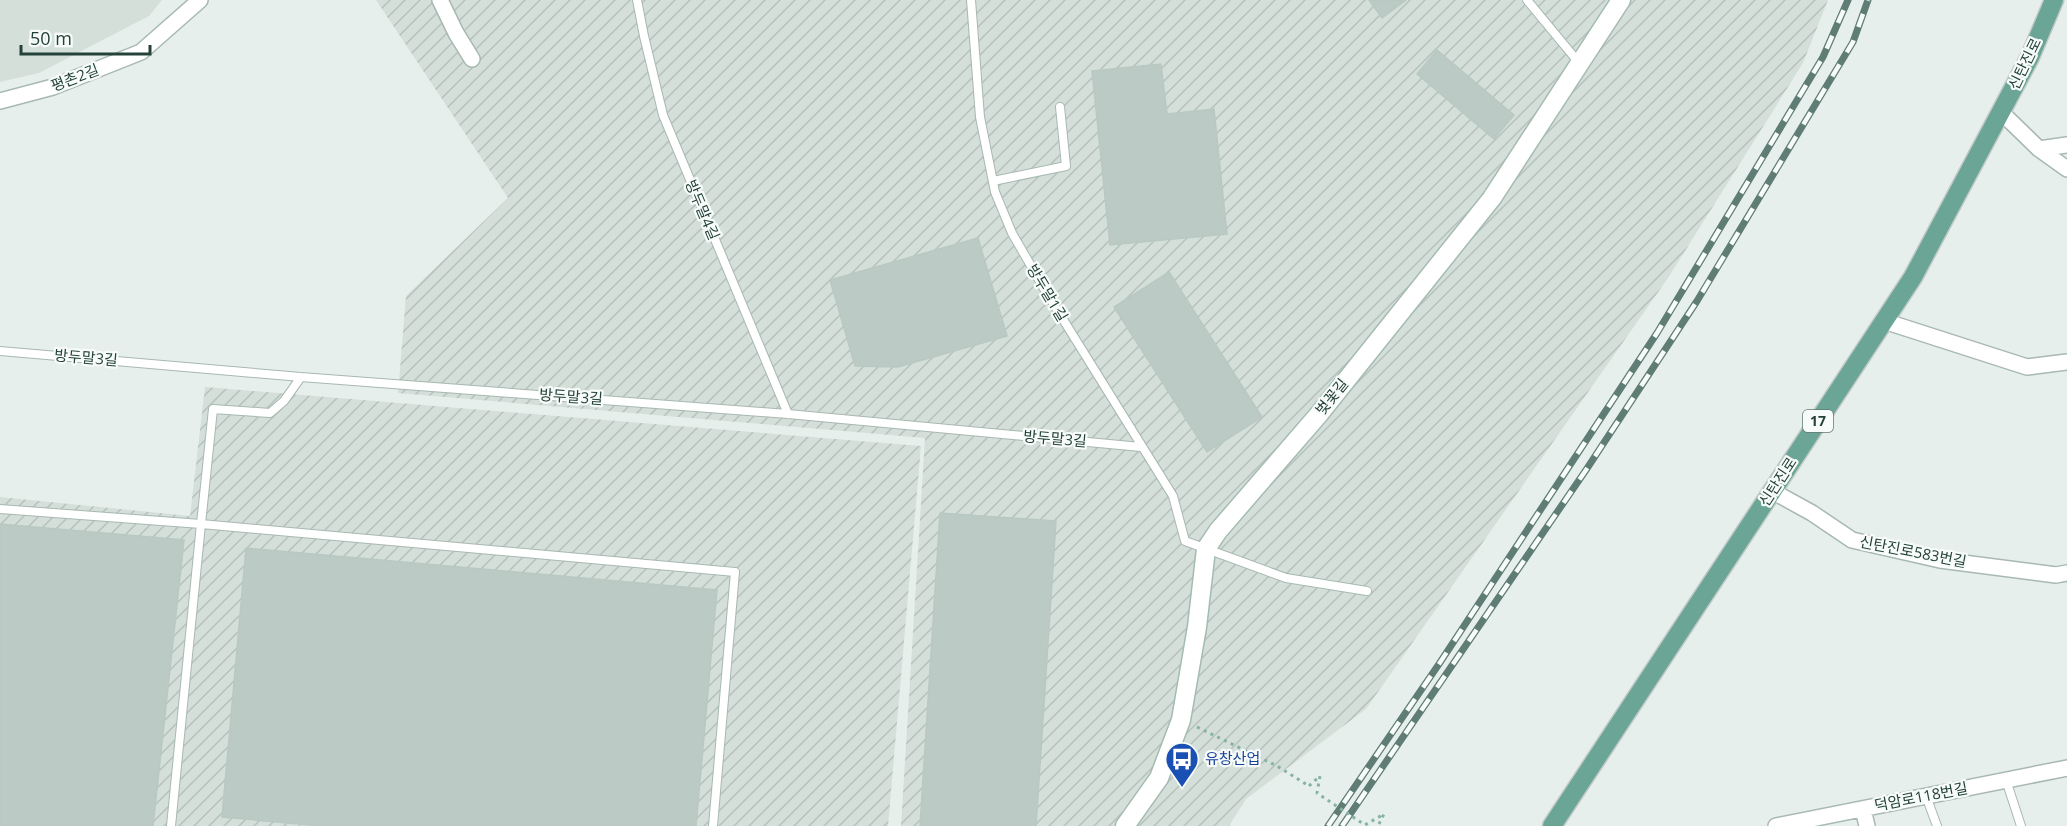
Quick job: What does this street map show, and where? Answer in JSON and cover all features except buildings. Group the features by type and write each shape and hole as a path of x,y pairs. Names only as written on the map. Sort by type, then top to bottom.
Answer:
{"main road":[{"name":"신탄진로","path":"1552,826 1913,277 2030,57 2054,0"}],"street":[{"name":"평촌2길","path":"0,101 53,87 141,52 200,0"},
{"path":"440,0 472,59"},
{"name":"벚꽃길","path":"1125,826 1159,778 1181,720 1197,627 1206,549 1218,531 1320,413 1492,198 1622,0"},
{"path":"2001,112 2039,149 2067,169"},
{"path":"2039,149 2067,145"},
{"path":"1884,321 2027,367 2067,362"},
{"name":"신탄진로583번길","path":"1772,491 1812,513 1852,540 1940,560 2056,575 2067,573"},
{"name":"덕암로118번길","path":"1776,826 2067,768"},
{"path":"1863,809 1867,826"}],"lane":[{"name":"방두말4길","path":"638,0 663,115 788,414"},
{"name":"방두말1길","path":"971,0 980,117 995,192 1012,233 1173,496 1185,541 1206,549"},
{"path":"1527,0 1580,63"},
{"path":"993,181 1066,166 1060,107"},
{"name":"방두말3길","path":"0,351 301,377 788,414 1141,447"},
{"path":"171,826 213,409 270,413 284,401 301,377"},
{"path":"0,509 201,524 735,572 713,826"},
{"path":"1206,549 1286,578 1367,591"},
{"path":"2006,780 2021,826"},
{"path":"1926,796 1937,826"}],"path":[{"path":"1181,720 1277,766 1309,786 1320,776 1317,792 1365,825 1384,814 1378,826"}],"shaded area":[{"path":"0,0 162,0 149,16 39,73 0,82"},
{"path":"376,0 1828,0 1803,63 1668,278 1366,709 1246,799 1229,826 901,826 925,438 398,393 406,296 508,198"},
{"path":"205,387 921,446 888,826 0,826 0,497 190,516"}],"railway":[{"path":"1328,826 1439,664 1657,333 1823,57 1848,0"},
{"path":"1342,826 1586,470 1697,301 1853,42 1868,0"}],"place":[{"name":"유창산업","path":"1182,788"}]}
